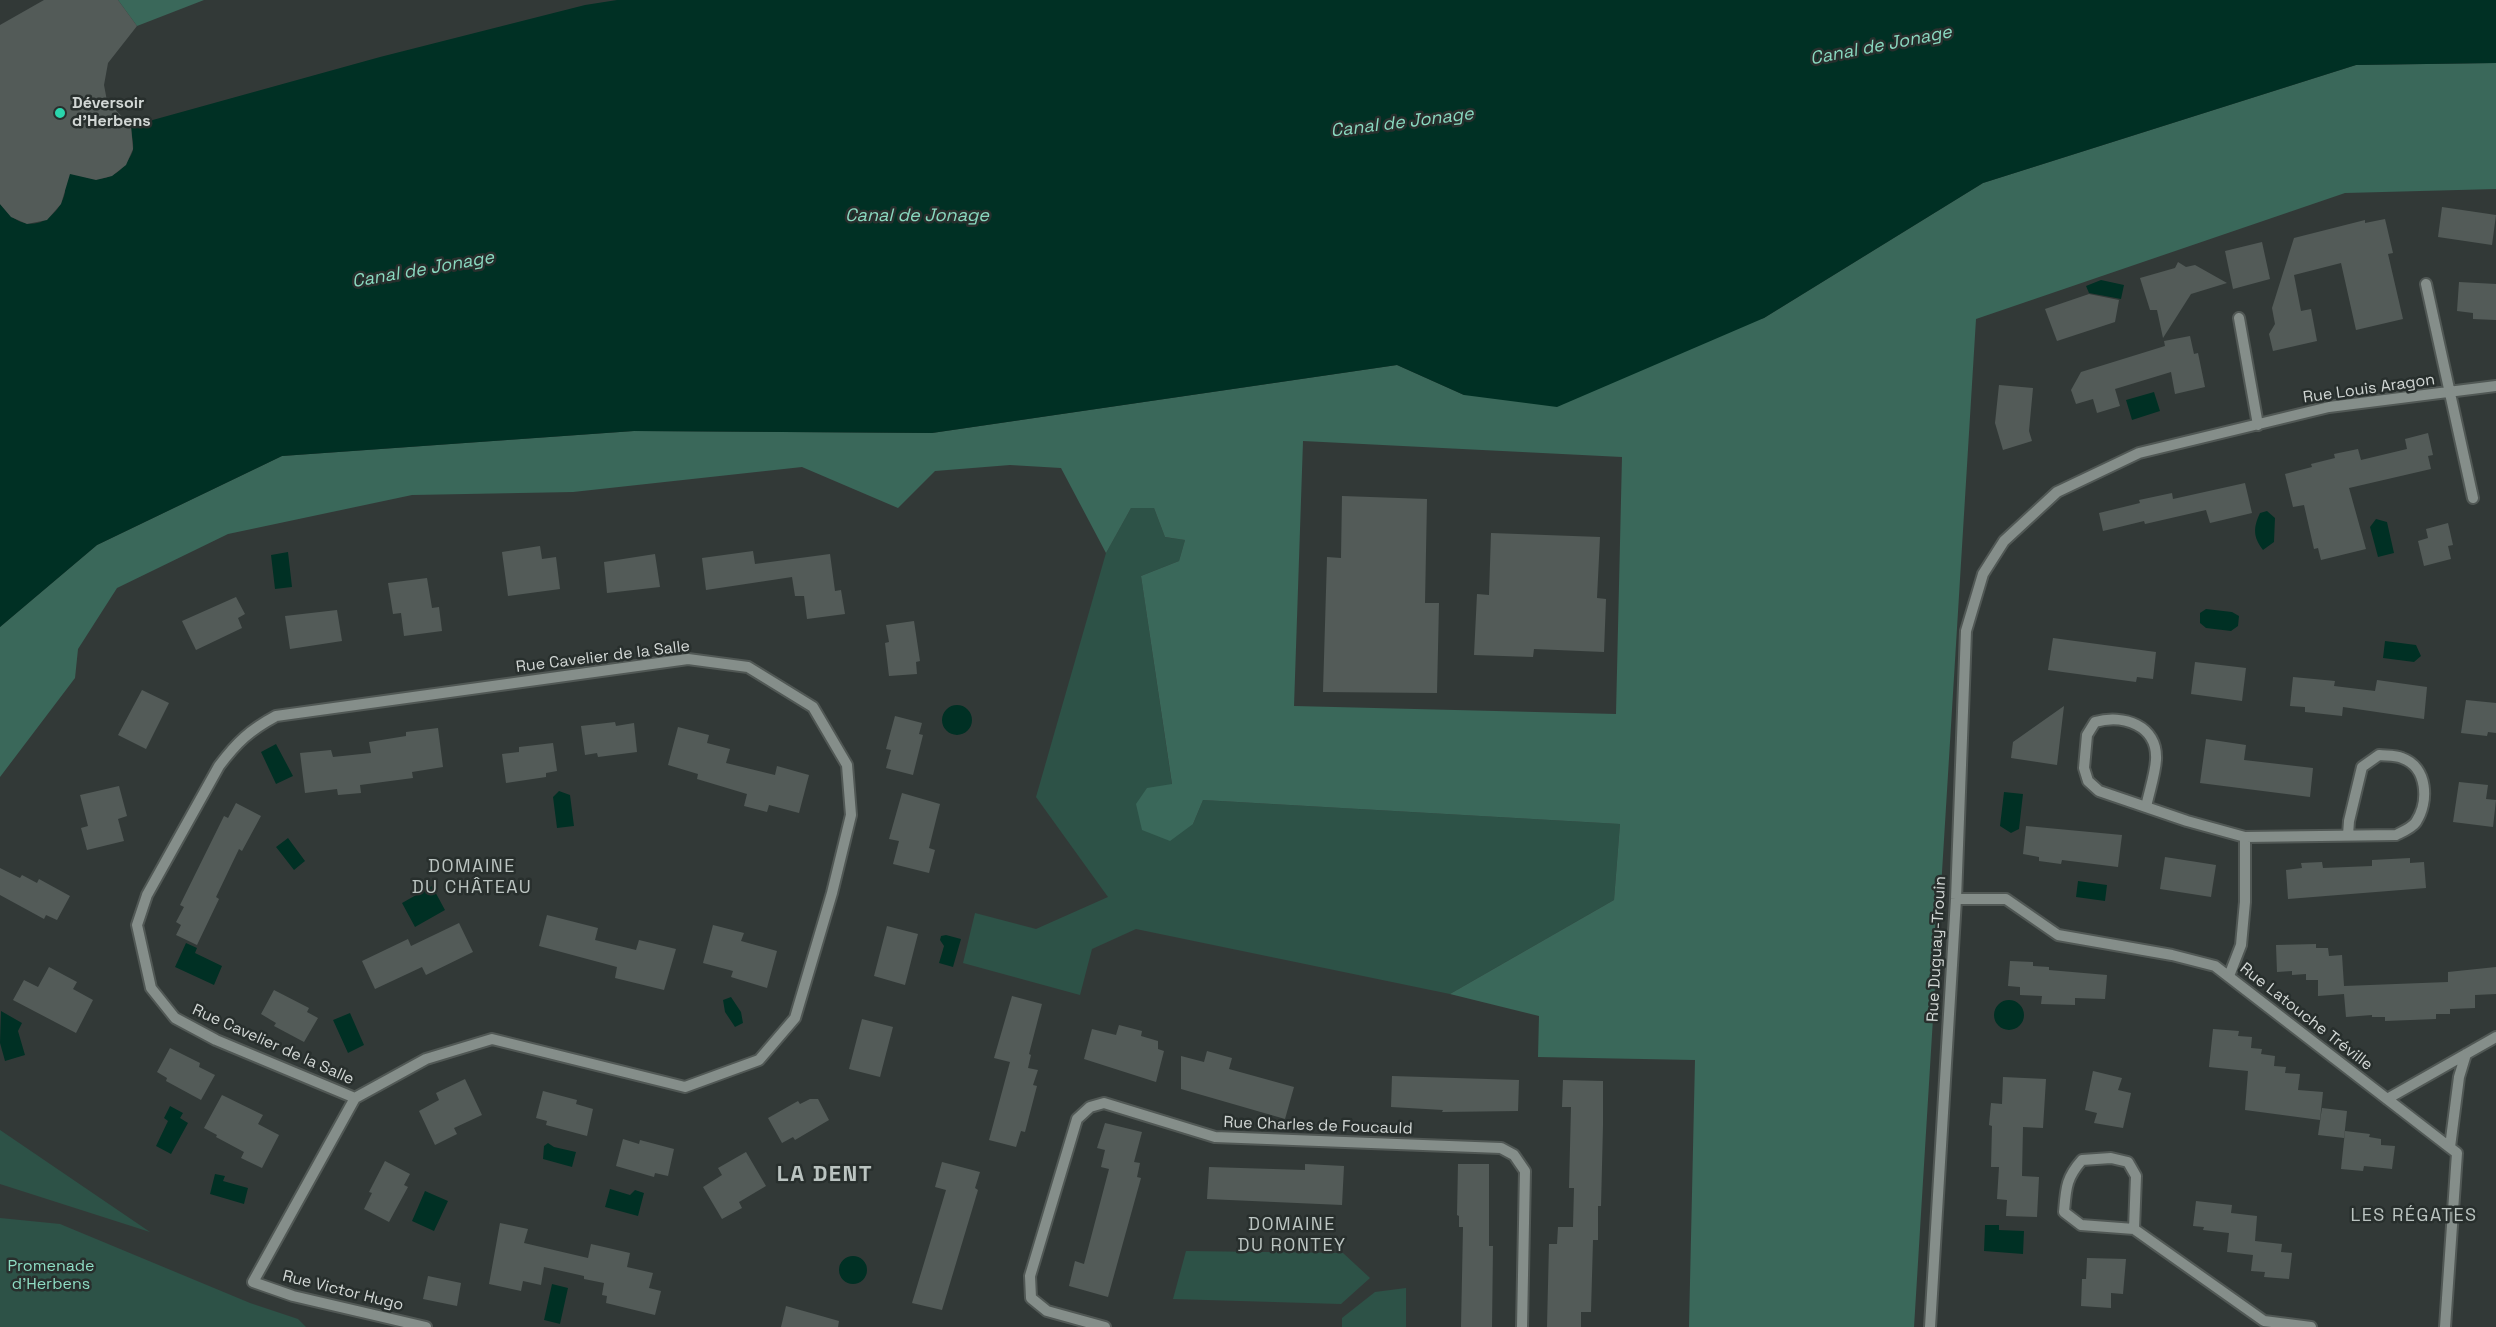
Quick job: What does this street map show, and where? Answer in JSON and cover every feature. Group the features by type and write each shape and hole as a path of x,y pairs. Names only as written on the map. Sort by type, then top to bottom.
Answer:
{"street":[{"name":"Rue Louis Aragon","path":"2426,284 2473,498"},
{"path":"2239,318 2258,424"},
{"name":"Rue Louis Aragon","path":"1983,574 2004,541 2057,492 2139,453 2329,407 2496,386"},
{"name":"Rue Duguay-Trouin","path":"1930,1327 1956,899 1966,631 1983,574"},
{"name":"Rue Cavelier de la Salle","path":"253,1282 355,1098 426,1059 492,1039 685,1087 759,1060 795,1018 832,893 851,815 847,765 813,707 748,667 688,658 276,716 251,730 233,747 219,766 147,895 137,925 151,988 175,1018 206,1035 284,1070 355,1098"},
{"path":"2146,807 2156,759 2153,741 2142,726 2134,722 2107,719 2095,722 2087,735 2084,768 2088,782 2099,791 2146,807 2245,837 2396,835 2415,824 2424,802 2423,778 2414,765 2402,758 2379,755 2362,767 2349,821 2348,835"},
{"path":"2229,976 2241,945 2245,902 2245,837"},
{"name":"Rue Latouche Tréville","path":"1956,899 2006,899 2058,935 2172,955 2215,966 2450,1147"},
{"path":"2387,1099 2496,1037"},
{"path":"2445,1327 2457,1153 2450,1147 2459,1077 2466,1054"},
{"name":"Rue Charles de Foucauld","path":"1105,1327 1047,1311 1031,1298 1030,1276 1077,1119 1090,1107 1104,1103 1215,1137 1501,1148 1514,1155 1525,1171 1522,1327"},
{"path":"2134,1229 2136,1176 2128,1162 2111,1158 2082,1160 2071,1173 2066,1188 2064,1212 2081,1226 2134,1229 2263,1324 2311,1327"},
{"name":"Rue Victor Hugo","path":"253,1282 292,1296 426,1327"}],"green space":[{"path":"1131,508 1154,508 1165,537 1185,540 1179,561 1141,576 1172,785 1193,824 1203,800 1620,824 1614,900 1450,994 1136,929 1092,949 1080,995 963,963 975,913 1036,929 1108,897 1036,797 1106,553"},
{"path":"0,1130 150,1232 0,1184"},
{"name":"Promenade d'Herbens","path":"0,1218 60,1224 250,1303 298,1319 306,1327 0,1327"},
{"path":"1186,1251 1343,1253 1370,1278 1341,1304 1173,1299"},
{"path":"1406,1288 1406,1327 1342,1327 1342,1318 1375,1292"}],"shaded area":[{"path":"118,0 204,0 137,26"},
{"path":"2496,63 2496,189 2345,193 1976,319 1914,1327 1689,1327 1695,1060 1538,1057 1539,1016 1450,994 1614,900 1620,824 1203,800 1193,824 1170,841 1142,830 1136,804 1147,788 1172,784 1141,576 1179,561 1185,540 1165,537 1154,508 1131,508 1106,553 1061,468 1010,465 935,471 898,508 802,467 573,492 412,495 228,534 117,588 78,649 75,678 0,777 0,627 97,545 282,456 634,431 932,433 1397,365 1464,395 1764,318 1983,183 2356,65","holes":["1303,441 1622,457 1616,714 1294,706"]}],"water":[{"name":"Canal de Jonage","path":"617,0 2496,0 2496,63 2356,65 1983,183 1764,318 1557,407 1464,395 1397,365 932,433 634,431 282,456 97,545 0,627 0,204 11,216 21,222 32,224 45,220 56,211 65,192 58,165 89,178 105,178 112,175 122,168 132,153 131,126 380,57 585,5"},
{"path":"2101,280 2124,285 2121,299 2089,293 2086,286"},
{"path":"2154,392 2160,411 2132,420 2126,400"},
{"path":"2267,511 2275,518 2274,542 2263,550 2257,541 2255,528 2260,513"},
{"path":"2376,519 2387,522 2394,553 2378,557 2370,527"},
{"path":"288,552 292,587 275,589 271,555"},
{"path":"2206,609 2232,612 2239,616 2238,626 2231,631 2206,628 2200,623 2200,613"},
{"path":"2385,641 2416,645 2421,656 2414,662 2383,658"},
{"path":"957,705 963,706 971,714 971,726 963,734 957,735 951,734 943,726 942,720 943,714 951,706"},
{"path":"276,744 293,776 276,784 261,752"},
{"path":"559,791 570,795 574,826 557,828 553,797"},
{"path":"2004,792 2023,794 2019,829 2011,833 2000,826"},
{"path":"288,838 305,861 294,870 276,847"},
{"path":"2078,881 2107,885 2105,901 2076,897"},
{"path":"432,886 445,910 415,927 402,903"},
{"path":"941,936 961,939 953,967 939,963 944,946 940,940"},
{"path":"186,943 197,948 195,953 222,966 214,985 175,967"},
{"path":"731,997 741,1012 743,1023 735,1027 725,1012 723,1000"},
{"path":"2009,1000 2019,1005 2024,1015 2019,1025 2009,1030 1999,1025 1994,1015 1999,1005"},
{"path":"1,1011 22,1023 18,1031 25,1055 5,1061 0,1043"},
{"path":"350,1013 364,1045 348,1053 333,1020"},
{"path":"170,1106 183,1113 180,1118 188,1123 171,1154 156,1146 168,1121 164,1118"},
{"path":"548,1143 554,1147 576,1152 572,1167 543,1159 544,1146"},
{"path":"215,1174 225,1176 223,1181 248,1188 244,1204 210,1194"},
{"path":"610,1189 630,1195 635,1190 644,1193 638,1216 605,1207"},
{"path":"425,1191 448,1201 434,1231 412,1221"},
{"path":"1985,1225 1999,1225 1999,1230 2024,1231 2023,1254 1984,1251"},
{"path":"853,1256 863,1260 867,1270 863,1280 853,1284 843,1280 839,1270 843,1260"},
{"path":"552,1284 568,1288 560,1324 544,1320"}],"building":[{"name":"Déversoir d'Herbens","path":"44,0 118,0 137,26 108,63 104,85 107,101 131,126 133,149 126,165 112,176 96,180 70,174 61,204 47,220 27,224 11,217 0,204 0,25"},
{"path":"2442,207 2496,215 2492,245 2438,237"},
{"path":"2385,219 2393,253 2388,254 2403,319 2356,330 2341,263 2294,275 2301,311 2311,309 2317,341 2273,351 2269,334 2275,324 2272,308 2294,238 2365,220 2365,223"},
{"path":"2262,242 2270,279 2233,289 2225,251"},
{"path":"2178,262 2186,267 2195,265 2227,283 2191,294 2163,338 2157,310 2150,310 2140,278 2175,268"},
{"path":"2459,282 2496,284 2496,320 2473,319 2473,313 2457,311"},
{"path":"2089,294 2119,300 2115,322 2057,341 2045,309"},
{"path":"2190,336 2194,354 2198,353 2205,387 2175,394 2171,372 2115,389 2120,406 2097,413 2093,399 2076,404 2071,390 2081,372 2165,346 2164,341"},
{"path":"1999,385 2033,388 2029,431 2032,441 2003,450 1995,423"},
{"path":"2428,433 2433,455 2428,456 2431,469 2349,488 2366,549 2321,560 2318,548 2314,549 2304,505 2293,507 2285,474 2335,458 2334,454 2358,449 2361,460 2407,449 2405,439"},
{"path":"2245,483 2252,513 2210,523 2206,510 2103,531 2099,513 2140,503 2139,500 2172,493 2173,499"},
{"path":"1342,496 1427,499 1425,603 1439,603 1437,693 1323,692 1327,557 1341,558"},
{"path":"2448,523 2453,545 2448,546 2451,559 2424,566 2418,541 2428,538 2426,529"},
{"path":"1491,533 1600,537 1597,598 1606,599 1604,652 1534,649 1533,657 1474,655 1477,594 1489,595"},
{"path":"540,546 542,559 556,557 560,589 508,596 502,552"},
{"path":"753,551 755,564 830,554 835,591 841,590 845,614 807,619 804,596 795,596 792,577 706,590 702,558"},
{"path":"655,554 660,587 607,593 604,562"},
{"path":"427,578 432,608 439,607 442,631 404,636 401,613 393,614 388,583"},
{"path":"236,597 245,614 238,618 242,628 196,650 182,621"},
{"path":"337,610 342,641 290,649 285,616"},
{"path":"914,621 920,661 916,662 917,674 889,676 885,643 889,642 886,625"},
{"path":"2053,638 2156,652 2153,679 2137,677 2136,682 2048,670"},
{"path":"2195,662 2246,668 2242,701 2191,694"},
{"path":"2293,677 2335,681 2334,686 2375,691 2377,680 2427,687 2424,719 2343,707 2342,716 2305,712 2305,707 2290,706"},
{"path":"142,690 169,703 146,749 118,735"},
{"path":"2466,700 2496,703 2496,733 2488,732 2487,736 2461,733"},
{"path":"2064,706 2057,765 2011,758 2013,742"},
{"path":"895,716 922,723 919,734 923,735 913,775 886,768 891,750 886,749"},
{"path":"615,722 616,726 634,723 637,752 598,757 597,753 585,755 581,726"},
{"path":"678,727 709,735 707,743 730,749 726,763 775,775 777,766 809,775 799,813 769,805 767,812 744,806 747,794 697,779 698,774 668,765"},
{"path":"438,728 443,767 412,772 413,778 360,785 361,793 338,795 337,789 305,793 300,753 331,750 333,757 371,753 369,742 406,736 406,732"},
{"path":"2206,739 2246,745 2244,760 2313,768 2310,797 2200,783"},
{"path":"553,743 557,771 546,773 546,777 506,783 502,754 519,752 519,747"},
{"path":"2459,782 2488,785 2486,799 2496,800 2493,827 2453,822"},
{"path":"119,786 127,816 118,819 124,841 87,850 81,828 88,826 80,795"},
{"path":"902,793 940,804 929,848 935,850 929,873 893,864 899,841 889,839"},
{"path":"236,803 261,816 242,851 239,849 216,897 219,899 197,945 176,935 181,925 176,922 184,907 180,905 224,816 228,818"},
{"path":"2026,826 2122,835 2118,867 2062,860 2061,864 2039,861 2039,857 2023,854"},
{"path":"2165,857 2216,865 2211,897 2160,889"},
{"path":"2410,858 2410,863 2424,862 2426,888 2288,899 2286,870 2302,868 2301,863 2322,862 2323,868 2372,866 2372,860"},
{"path":"0,868 37,883 39,879 70,896 57,920 46,915 44,919 0,895"},
{"path":"547,915 598,928 595,940 636,950 639,940 676,949 664,990 615,978 617,967 539,946"},
{"path":"459,923 473,952 426,975 422,967 375,989 362,961 408,939 411,946"},
{"path":"713,925 744,933 741,941 777,951 767,988 731,977 733,971 703,963"},
{"path":"887,926 918,934 905,985 874,976"},
{"path":"2316,944 2316,948 2328,948 2329,956 2342,955 2344,986 2448,982 2448,972 2496,967 2496,994 2475,995 2475,1008 2450,1009 2450,1014 2436,1014 2436,1019 2385,1021 2385,1017 2372,1017 2372,1015 2346,1017 2344,994 2318,996 2318,980 2306,980 2306,974 2292,975 2292,971 2277,972 2276,945"},
{"path":"2010,961 2033,962 2033,966 2049,967 2049,970 2107,975 2105,999 2075,998 2075,1005 2041,1004 2042,996 2020,995 2020,987 2008,986"},
{"path":"49,967 77,982 73,989 93,1000 76,1033 13,1000 24,980 38,987"},
{"path":"274,990 309,1008 307,1012 318,1018 304,1042 274,1026 276,1023 261,1014"},
{"path":"1012,996 1042,1004 1029,1054 1031,1055 1028,1068 1038,1070 1033,1085 1037,1086 1025,1132 1021,1131 1016,1147 989,1140 1010,1062 994,1058"},
{"path":"862,1019 893,1027 880,1077 849,1069"},
{"path":"1119,1025 1142,1031 1141,1036 1158,1041 1158,1049 1164,1051 1156,1082 1084,1059 1092,1029 1116,1035"},
{"path":"2213,1029 2239,1031 2238,1036 2252,1037 2251,1048 2262,1049 2261,1054 2275,1056 2274,1066 2286,1067 2285,1073 2300,1074 2298,1090 2323,1092 2320,1120 2245,1110 2248,1071 2209,1067"},
{"path":"170,1048 200,1063 199,1067 215,1075 201,1100 166,1081 167,1078 157,1072"},
{"path":"1207,1051 1232,1058 1229,1069 1294,1087 1285,1119 1181,1089 1181,1056 1204,1062"},
{"path":"2093,1071 2122,1078 2118,1090 2131,1093 2123,1128 2094,1123 2097,1113 2085,1110"},
{"path":"1392,1076 1519,1080 1518,1111 1442,1112 1443,1110 1391,1107"},
{"path":"2003,1077 2046,1079 2043,1128 2023,1127 2022,1176 2039,1177 2037,1217 2006,1216 2007,1200 1997,1199 1999,1167 1991,1167 1992,1126 1989,1125 1991,1103 2002,1104"},
{"path":"465,1079 482,1115 454,1128 457,1134 435,1145 419,1111 439,1100 436,1093"},
{"path":"1563,1080 1603,1081 1601,1206 1598,1206 1598,1240 1593,1240 1591,1312 1581,1312 1581,1327 1547,1327 1549,1244 1557,1244 1558,1227 1573,1227 1574,1188 1569,1188 1571,1107 1562,1107"},
{"path":"543,1091 577,1100 576,1104 593,1109 587,1136 546,1125 547,1121 536,1118"},
{"path":"222,1095 263,1115 258,1124 279,1135 262,1168 241,1158 244,1152 204,1128"},
{"path":"810,1099 818,1099 829,1120 795,1140 793,1137 782,1143 768,1118 798,1101 800,1104"},
{"path":"2322,1108 2347,1111 2344,1138 2318,1135"},
{"path":"1105,1123 1142,1132 1134,1162 1140,1163 1137,1177 1141,1178 1108,1297 1069,1286 1075,1261 1084,1264 1109,1169 1101,1167 1105,1150 1097,1148"},
{"path":"2345,1131 2370,1134 2369,1137 2381,1139 2381,1145 2395,1146 2392,1169 2364,1166 2363,1171 2341,1169"},
{"path":"623,1139 639,1144 640,1140 674,1149 668,1176 655,1173 654,1177 616,1166"},
{"path":"746,1152 766,1186 739,1202 742,1208 722,1219 703,1187 722,1175 718,1168"},
{"path":"385,1161 410,1174 404,1185 408,1187 389,1222 364,1209 372,1193 369,1192"},
{"path":"942,1162 980,1172 975,1188 978,1190 942,1310 912,1303 946,1190 935,1187"},
{"path":"1305,1164 1344,1166 1342,1205 1207,1199 1209,1167 1305,1170"},
{"path":"1458,1164 1489,1164 1489,1246 1493,1246 1492,1327 1461,1327 1463,1227 1459,1227 1459,1216 1457,1215"},
{"path":"2196,1201 2232,1205 2231,1213 2257,1216 2255,1241 2282,1244 2281,1252 2292,1253 2289,1279 2264,1277 2265,1272 2251,1271 2253,1255 2227,1252 2229,1233 2203,1230 2204,1227 2193,1226"},
{"path":"500,1223 528,1229 524,1243 588,1258 591,1244 630,1253 627,1267 653,1273 649,1288 661,1291 655,1315 606,1303 607,1296 602,1295 604,1283 544,1267 541,1285 523,1281 521,1291 489,1284"},
{"path":"2087,1258 2126,1259 2123,1294 2111,1293 2111,1308 2081,1306 2082,1279 2086,1279"},
{"path":"428,1276 461,1283 457,1306 423,1299"},
{"path":"786,1306 839,1321 838,1327 781,1327"}],"place":[{"name":"Déversoir d'Herbens","path":"60,113"}],"district":[{"name":"DOMAINE DU CHÂTEAU","path":"472,877"},
{"name":"LA DENT","path":"825,1175"},
{"name":"LES RÉGATES","path":"2414,1216"},
{"name":"DOMAINE DU RONTEY","path":"1292,1235"}]}
